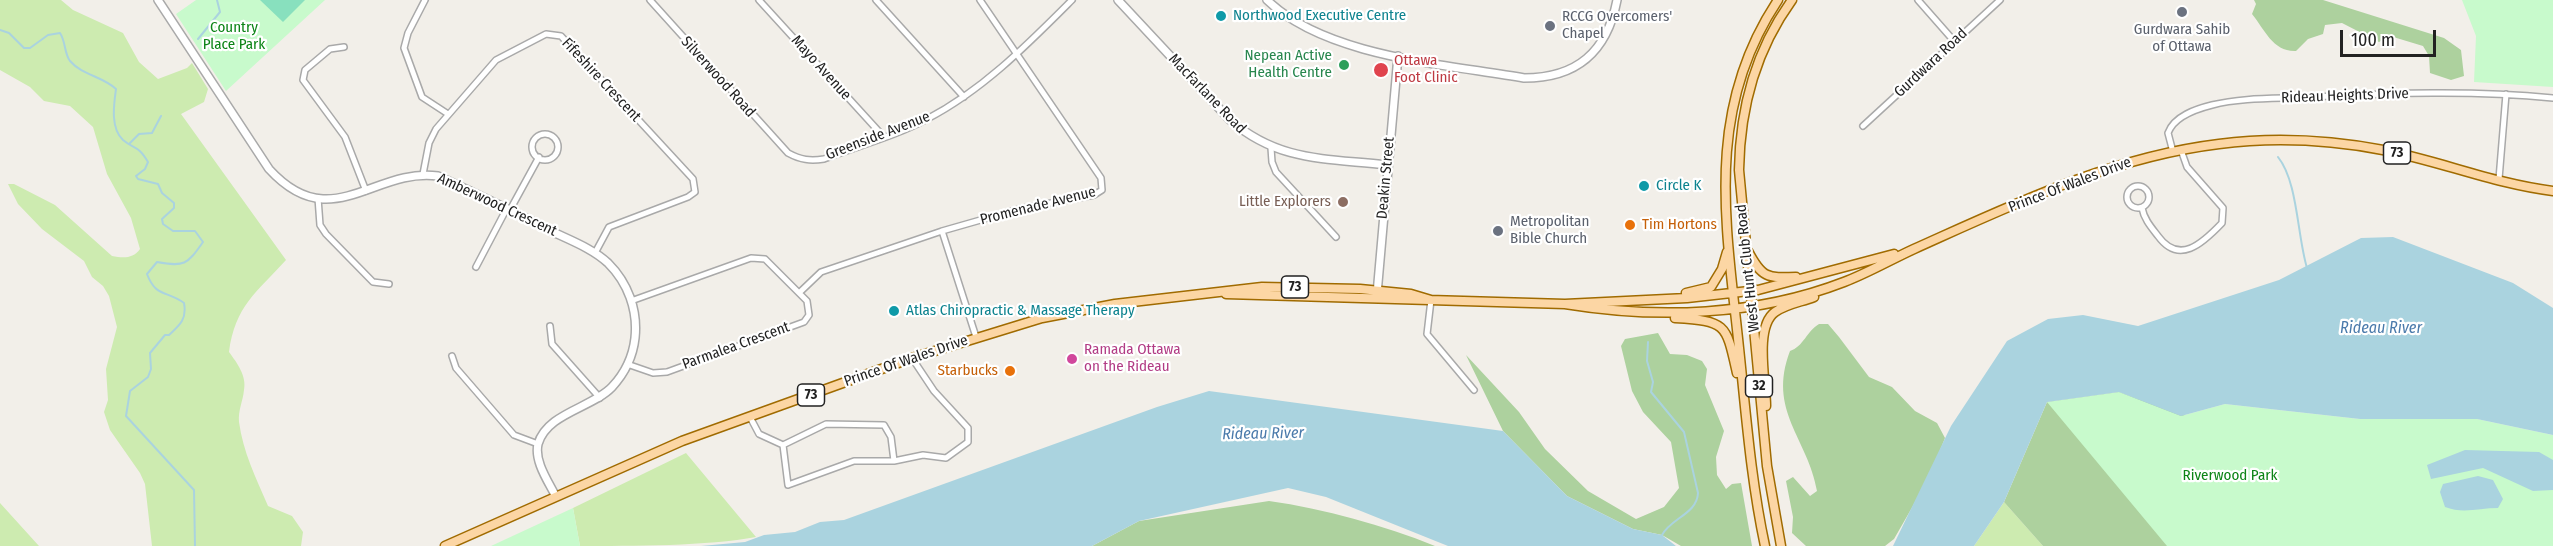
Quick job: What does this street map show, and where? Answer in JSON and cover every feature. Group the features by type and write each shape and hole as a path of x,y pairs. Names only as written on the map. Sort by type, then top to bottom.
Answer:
{"main road":[{"name":"West Hunt Club Road","path":"1765,546 1746,412 1733,294 1724,172 1731,112 1749,53 1778,0"},
{"name":"West Hunt Club Road","path":"1781,546 1767,466 1739,170 1745,106 1760,57 1792,0"},
{"name":"Prince Of Wales Drive","path":"1565,304 1657,314 1752,306 1844,282 2079,178 2117,165 2220,143 2264,141 2340,143 2385,150 2553,191"},
{"path":"1745,246 1758,269 1769,277 1812,276"},
{"path":"1660,298 1711,287 1722,269 1728,248"},
{"name":"Prince Of Wales Drive","path":"445,546 555,495 682,441 912,358 976,337 1079,310 1214,292 1377,295 1431,300 1565,304 1733,294 1912,250"},
{"path":"1767,466 1762,336 1767,320 1780,309 1844,282"},
{"path":"1638,313 1646,307 1647,299"},
{"path":"1657,314 1707,320 1717,323 1727,333 1746,412"}],"street":[{"name":"Amberwood Crescent","path":"158,0 269,169 292,188 318,198 334,200 423,174 438,176 595,253 609,264 627,287 631,301 636,330 627,364 612,386 600,398 556,421 545,431 538,444"},
{"path":"424,0 408,33 404,48 422,97 448,114"},
{"name":"Silverwood Road","path":"650,0 788,153"},
{"name":"Mayo Avenue","path":"759,0 883,136"},
{"path":"876,0 964,97"},
{"name":"Promenade Avenue","path":"799,293 821,272 942,231 1019,209 1094,195 1102,190 1101,178 980,0"},
{"name":"Greenside Avenue","path":"788,153 805,160 824,159 926,120 964,97 1018,53 1072,0"},
{"name":"MacFarlane Road","path":"1118,0 1230,120 1248,135 1271,148 1314,158 1386,165"},
{"path":"1267,0 1289,17 1322,36 1363,49 1524,78 1542,78 1561,74 1582,63 1598,47 1613,21 1617,0"},
{"path":"1918,0 1954,41"},
{"name":"Gurdwara Road","path":"1863,126 2000,0"},
{"name":"Fifeshire Crescent","path":"423,174 429,143 448,114 496,60 546,34 561,36 693,179 694,192 688,197 609,227 595,253"},
{"path":"344,47 330,49 305,70 303,80 345,137 366,191"},
{"name":"Deakin Street","path":"1377,295 1386,165 1398,56"},
{"name":"Rideau Heights Drive","path":"2177,151 2168,133 2175,122 2197,109 2234,101 2385,93 2506,94 2553,98"},
{"path":"2499,179 2506,94"},
{"path":"547,135 557,141 558,151 550,159 539,157 532,144 537,136 547,135"},
{"path":"1271,148 1272,162 1276,172 1336,237"},
{"path":"2142,208 2146,220 2165,246 2176,251 2190,249 2222,224 2223,208 2187,167 2177,151"},
{"path":"476,267 539,157"},
{"path":"2135,186 2146,189 2149,196 2148,203 2142,208 2131,207 2127,201 2127,193 2135,186"},
{"path":"318,198 320,225 326,234 373,282 389,284"},
{"path":"942,231 976,337"},
{"name":"Parmalea Crescent","path":"627,364 652,373 667,372 804,322 809,315 807,301 765,259 751,258 631,301"},
{"path":"1431,300 1427,334 1474,390"},
{"path":"550,326 552,344 600,398"},
{"path":"452,356 456,368 514,435 538,444 542,469 555,495"},
{"path":"783,445 788,485 854,461 894,461 917,455 946,458 969,438 964,422 934,391 912,358"},
{"path":"750,417 759,434 783,445"},
{"path":"783,445 826,424 881,424 890,433 894,461"}],"green space":[{"path":"0,0 61,0 73,10 123,33 139,62 158,79 187,68 192,63 208,89 204,102 181,114 286,260 242,311 236,323 229,352 241,370 245,385 239,422 251,465 268,506 292,516 303,532 301,546 152,546 145,484 110,430 104,412 108,400 106,369 117,327 109,296 103,286 92,277 84,261 42,229 18,204 8,184 14,184 55,205 112,256 131,256 140,249 131,218 107,174 93,127 70,106 44,101 30,87 0,70"},
{"name":"Country Place Park","path":"196,0 325,0 226,91 176,14"},
{"path":"260,0 305,0 283,22"},
{"path":"2254,0 2323,0 2444,38 2461,50 2464,76 2451,80 2430,73 2429,56 2423,46 2390,36 2379,42 2342,23 2325,25 2323,34 2308,39 2296,51 2281,48 2270,39 2252,14 2256,4"},
{"path":"2462,0 2553,0 2553,87 2474,82 2476,36"},
{"path":"1819,324 1828,324 1869,377 1892,387 1915,411 1937,423 1945,438 1929,478 1894,539 1885,546 1806,546 1792,533 1793,517 1786,481 1793,477 1810,496 1817,491 1806,455 1786,408 1783,391 1784,372 1790,351"},
{"path":"1658,333 1670,354 1687,355 1702,361 1707,369 1705,385 1724,431 1716,457 1717,475 1726,489 1732,484 1741,483 1752,546 1681,546 1662,535 1633,529 1567,496 1503,431 1466,355 1519,412 1545,449 1588,491 1636,519 1664,507 1679,488 1671,442 1643,412 1632,391 1621,346 1625,339"},
{"name":"Riverwood Park","path":"2119,392 2553,546 2043,546 2004,502 2047,402"},
{"name":"Riverwood Park","path":"2119,392 2181,416 2225,404 2360,419 2477,419 2553,435 2553,546 2167,546 2047,402"},
{"path":"686,453 756,537 693,544 580,546 573,508"},
{"path":"1269,501 1311,508 1354,519 1435,546 1092,546 1139,521"},
{"path":"2004,502 2043,546 1974,546"},
{"path":"0,503 39,546 0,546"},
{"path":"573,508 580,546 491,546"}],"water":[{"name":"Rideau River","path":"2393,237 2513,283 2553,308 2553,435 2477,419 2360,419 2225,404 2181,416 2119,392 2047,402 2004,502 1974,546 1893,546 1951,426 2007,341 2048,319 2083,315 2138,326 2279,280 2361,238"},
{"name":"Rideau River","path":"1209,391 1503,431 1567,496 1633,529 1662,535 1676,546 1448,546 1326,497 1288,488 1139,521 1092,546 701,546 745,542 764,535 795,532 820,522 844,520 1157,407"},
{"path":"2465,450 2539,452 2553,460 2553,490 2533,491 2483,468 2431,479 2427,465"},
{"path":"2478,476 2493,480 2503,499 2498,508 2465,510 2445,507 2440,492 2443,484"}],"waterway":[{"path":"198,39 220,12 217,0"},
{"path":"0,30 9,33 24,48 30,48 48,35 60,33 70,61 81,70 116,89 114,102 116,129 123,140 139,150 148,162 145,169 136,176 138,179 158,184 162,193 174,203 174,208 162,219 163,224 173,231 195,231 203,242 193,256 184,263 157,262 147,274 154,287 184,303 184,313 179,325 169,335 165,335 150,353 151,369 148,377 130,391 126,416 194,490 195,546"},
{"path":"130,143 139,134 152,133 161,116"},
{"path":"2278,157 2290,180 2307,268"},
{"path":"1648,342 1647,361 1653,382 1651,392 1684,432 1698,493 1697,500 1689,511 1671,524 1662,535"}],"place":[{"name":"Gurdwara Sahib of Ottawa","path":"2182,12"},
{"name":"Northwood Executive Centre","path":"1221,16"},
{"name":"RCCG Overcomers' Chapel","path":"1550,26"},
{"name":"Nepean Active Health Centre","path":"1344,65"},
{"name":"Ottawa Foot Clinic","path":"1381,70"},
{"name":"Circle K","path":"1644,186"},
{"name":"Little Explorers","path":"1343,202"},
{"name":"Tim Hortons","path":"1630,225"},
{"name":"Metropolitan Bible Church","path":"1498,231"},
{"name":"Atlas Chiropractic & Massage Therapy","path":"894,311"},
{"name":"Ramada Ottawa on the Rideau","path":"1072,359"},
{"name":"Starbucks","path":"1010,371"}]}
